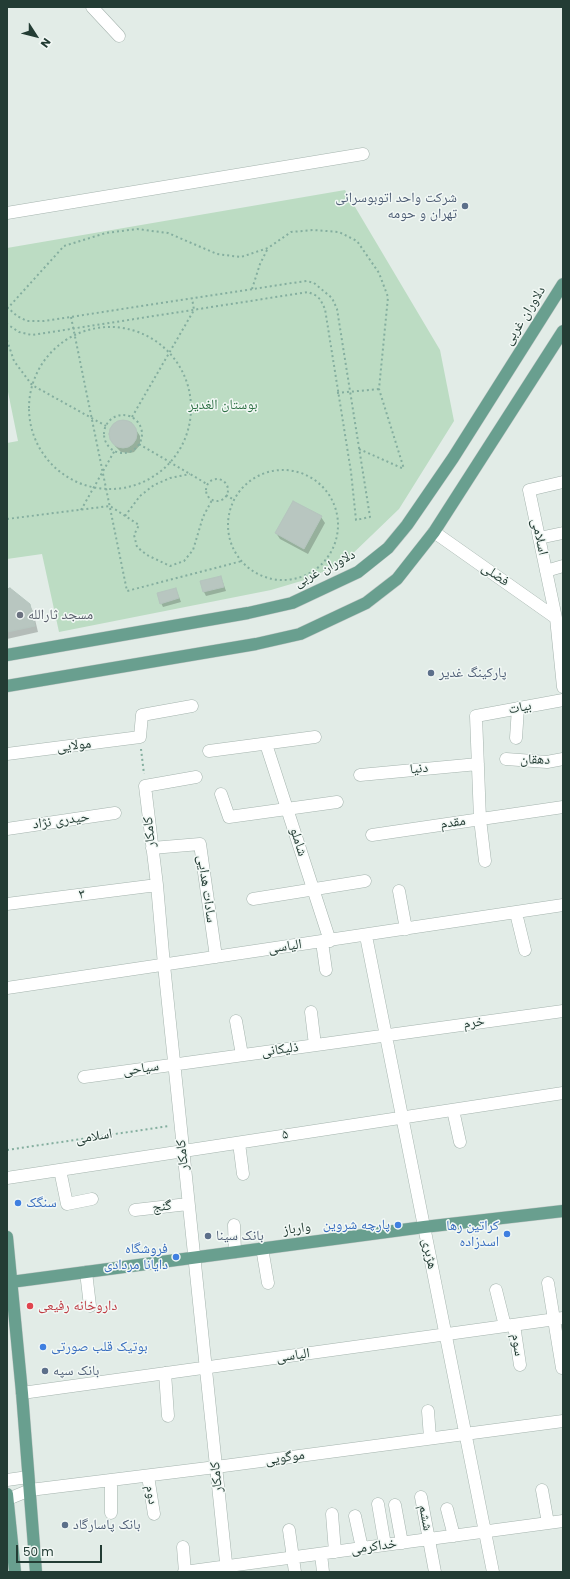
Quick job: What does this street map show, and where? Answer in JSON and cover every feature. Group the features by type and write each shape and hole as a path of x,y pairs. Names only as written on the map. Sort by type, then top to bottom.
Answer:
{"main road":[{"name":"دلاوران غربی","path":"7,655 248,613 292,603 358,572 388,548 407,525 453,458 563,284"},
{"path":"7,686 200,655 300,634 366,603 396,579 434,532 563,331"},
{"name":"وارباز","path":"9,1279 86,1272 424,1227 563,1211"},
{"path":"7,1237 11,1320 22,1393 36,1572"},
{"path":"7,1496 15,1572"}],"street":[{"path":"92,7 119,36"},
{"path":"7,214 363,154"},
{"name":"اسلامی","path":"563,482 529,490 546,571 559,618 563,687"},
{"name":"فضلی","path":"434,532 559,618"},
{"path":"539,538 563,532"},
{"path":"546,571 563,566"},
{"name":"بیات","path":"476,716 563,700"},
{"path":"140,738 142,715 192,706"},
{"path":"516,738 518,708"},
{"name":"مقدم","path":"372,835 480,819 476,716"},
{"path":"209,751 315,737"},
{"name":"مولایی","path":"7,754 140,738"},
{"name":"شاملو","path":"266,744 313,889 326,941 326,970"},
{"name":"دهقان","path":"506,759 547,762 563,759"},
{"name":"دنیا","path":"360,775 478,764"},
{"path":"145,786 196,778"},
{"name":"کامکار","path":"145,786 157,885 226,1569"},
{"path":"221,794 229,817 337,802"},
{"path":"485,861 480,819 563,807"},
{"name":"حیدری نژاد","path":"7,829 115,813"},
{"name":"سادات هدایی","path":"152,848 200,844 216,957"},
{"path":"253,899 365,881"},
{"name":"۳","path":"7,904 157,885"},
{"path":"399,891 406,929"},
{"name":"الیاسی","path":"7,988 366,936 563,905"},
{"path":"516,912 525,950"},
{"name":"هژبری","path":"366,936 493,1572"},
{"name":"خرم","path":"386,1035 563,1011"},
{"path":"311,1012 315,1045"},
{"path":"236,1021 242,1055"},
{"name":"ذلیکانی","path":"174,1064 386,1035"},
{"name":"سیاحی","path":"84,1077 174,1064"},
{"name":"۵","path":"7,1178 563,1093"},
{"path":"454,1110 460,1142"},
{"path":"239,1143 243,1174"},
{"path":"60,1170 67,1204 92,1199"},
{"name":"گنج","path":"135,1210 188,1204"},
{"path":"234,1225 235,1252"},
{"path":"262,1248 268,1283"},
{"path":"86,1272 90,1306"},
{"path":"548,1283 558,1319 562,1368"},
{"name":"سوم","path":"496,1290 509,1326 520,1365"},
{"name":"الیاسی","path":"22,1393 558,1319"},
{"path":"165,1373 168,1416"},
{"path":"428,1411 430,1438"},
{"name":"موگویی","path":"7,1496 30,1490 148,1476 563,1421"},
{"name":"دوم","path":"148,1476 154,1514"},
{"path":"7,1480 28,1477"},
{"path":"111,1480 111,1513"},
{"path":"542,1490 548,1523"},
{"name":"ششم","path":"421,1497 428,1539"},
{"path":"378,1504 385,1545"},
{"path":"395,1505 402,1543"},
{"path":"447,1509 454,1536"},
{"path":"332,1514 335,1552"},
{"path":"355,1516 362,1548"},
{"name":"خداکرمی","path":"185,1572 226,1569 362,1548 563,1521"},
{"path":"289,1530 295,1572"},
{"path":"428,1539 435,1572"},
{"path":"183,1547 185,1572"},
{"path":"321,1554 323,1572"}],"path":[{"path":"7,324 19,332 32,335 308,292 315,295 320,299 325,309 337,393 351,472 356,520 370,517 359,449 337,309 332,298 314,283 307,281 71,317 27,321 17,316 7,308 64,246 106,233 137,229 168,233 217,254 241,257 268,248 291,232 313,230 339,232 358,241 379,273 388,297 379,389 404,469 359,449"},
{"path":"252,289 260,264 268,248"},
{"path":"132,417 194,310 192,298"},
{"path":"71,317 127,591 242,561"},
{"path":"114,326 134,330 152,338 170,351 189,386 192,406 189,426 182,446 170,463 152,478 131,487 106,490 94,488 74,481 55,468 40,451 31,430 28,407 32,385 41,364 56,347 75,334 101,327 114,326"},
{"path":"7,340 14,361 32,385 106,426"},
{"path":"337,393 379,389"},
{"path":"126,415 132,417 141,426 142,432 139,444 129,452 123,453 115,450 107,444 105,438 106,426 114,417 126,415"},
{"path":"139,444 207,484"},
{"path":"81,510 115,450"},
{"path":"274,470 292,470 309,476 323,486 333,500 338,517 337,535 331,551 320,565 306,575 289,580 271,579 255,572 242,561 233,548 228,532 229,516 234,500 244,486 258,476 274,470"},
{"path":"125,516 140,496 154,485 170,478 190,474"},
{"path":"207,484 216,478 223,480 227,485 226,495 222,500 212,500"},
{"path":"207,484 207,494 212,500"},
{"path":"226,495 234,500"},
{"path":"7,519 110,506 139,525 134,535 137,547 146,555 170,566 184,561 193,550 203,517 212,500"},
{"path":"140,738 145,786"},
{"name":"اسلامی","path":"7,1150 180,1124"}],"green space":[{"name":"بوستان الغدیر","path":"345,190 440,350 454,421 399,509 345,561 308,579 271,590 59,632 42,554 7,559 7,443 18,441 7,387 7,248"}],"building":[{"path":"123,420 133,424 137,434 133,444 123,448 113,444 109,434 113,424"},
{"path":"293,501 322,516 304,549 275,533"},
{"path":"221,576 224,587 203,592 200,581"},
{"name":"مسجد ثارالله","path":"10,588 30,604 35,626 7,632 7,589"},
{"path":"176,588 179,598 160,604 157,593"}],"place":[{"name":"شرکت واحد اتوبوسرانی تهران و حومه","path":"465,206"},
{"name":"مسجد ثارالله","path":"20,615"},
{"name":"پارکینگ غدیر","path":"431,673"},
{"name":"سنگک","path":"18,1203"},
{"name":"پارچه شروین","path":"398,1225"},
{"name":"کراتین رها اسدزاده","path":"507,1234"},
{"name":"بانک سینا","path":"208,1236"},
{"name":"فروشگاه دایانا مردادی","path":"176,1257"},
{"name":"داروخانه رفیعی","path":"30,1306"},
{"name":"بوتیک قلب صورتی","path":"43,1347"},
{"name":"بانک سپه","path":"45,1371"},
{"name":"بانک پاسارگاد","path":"65,1525"}]}
